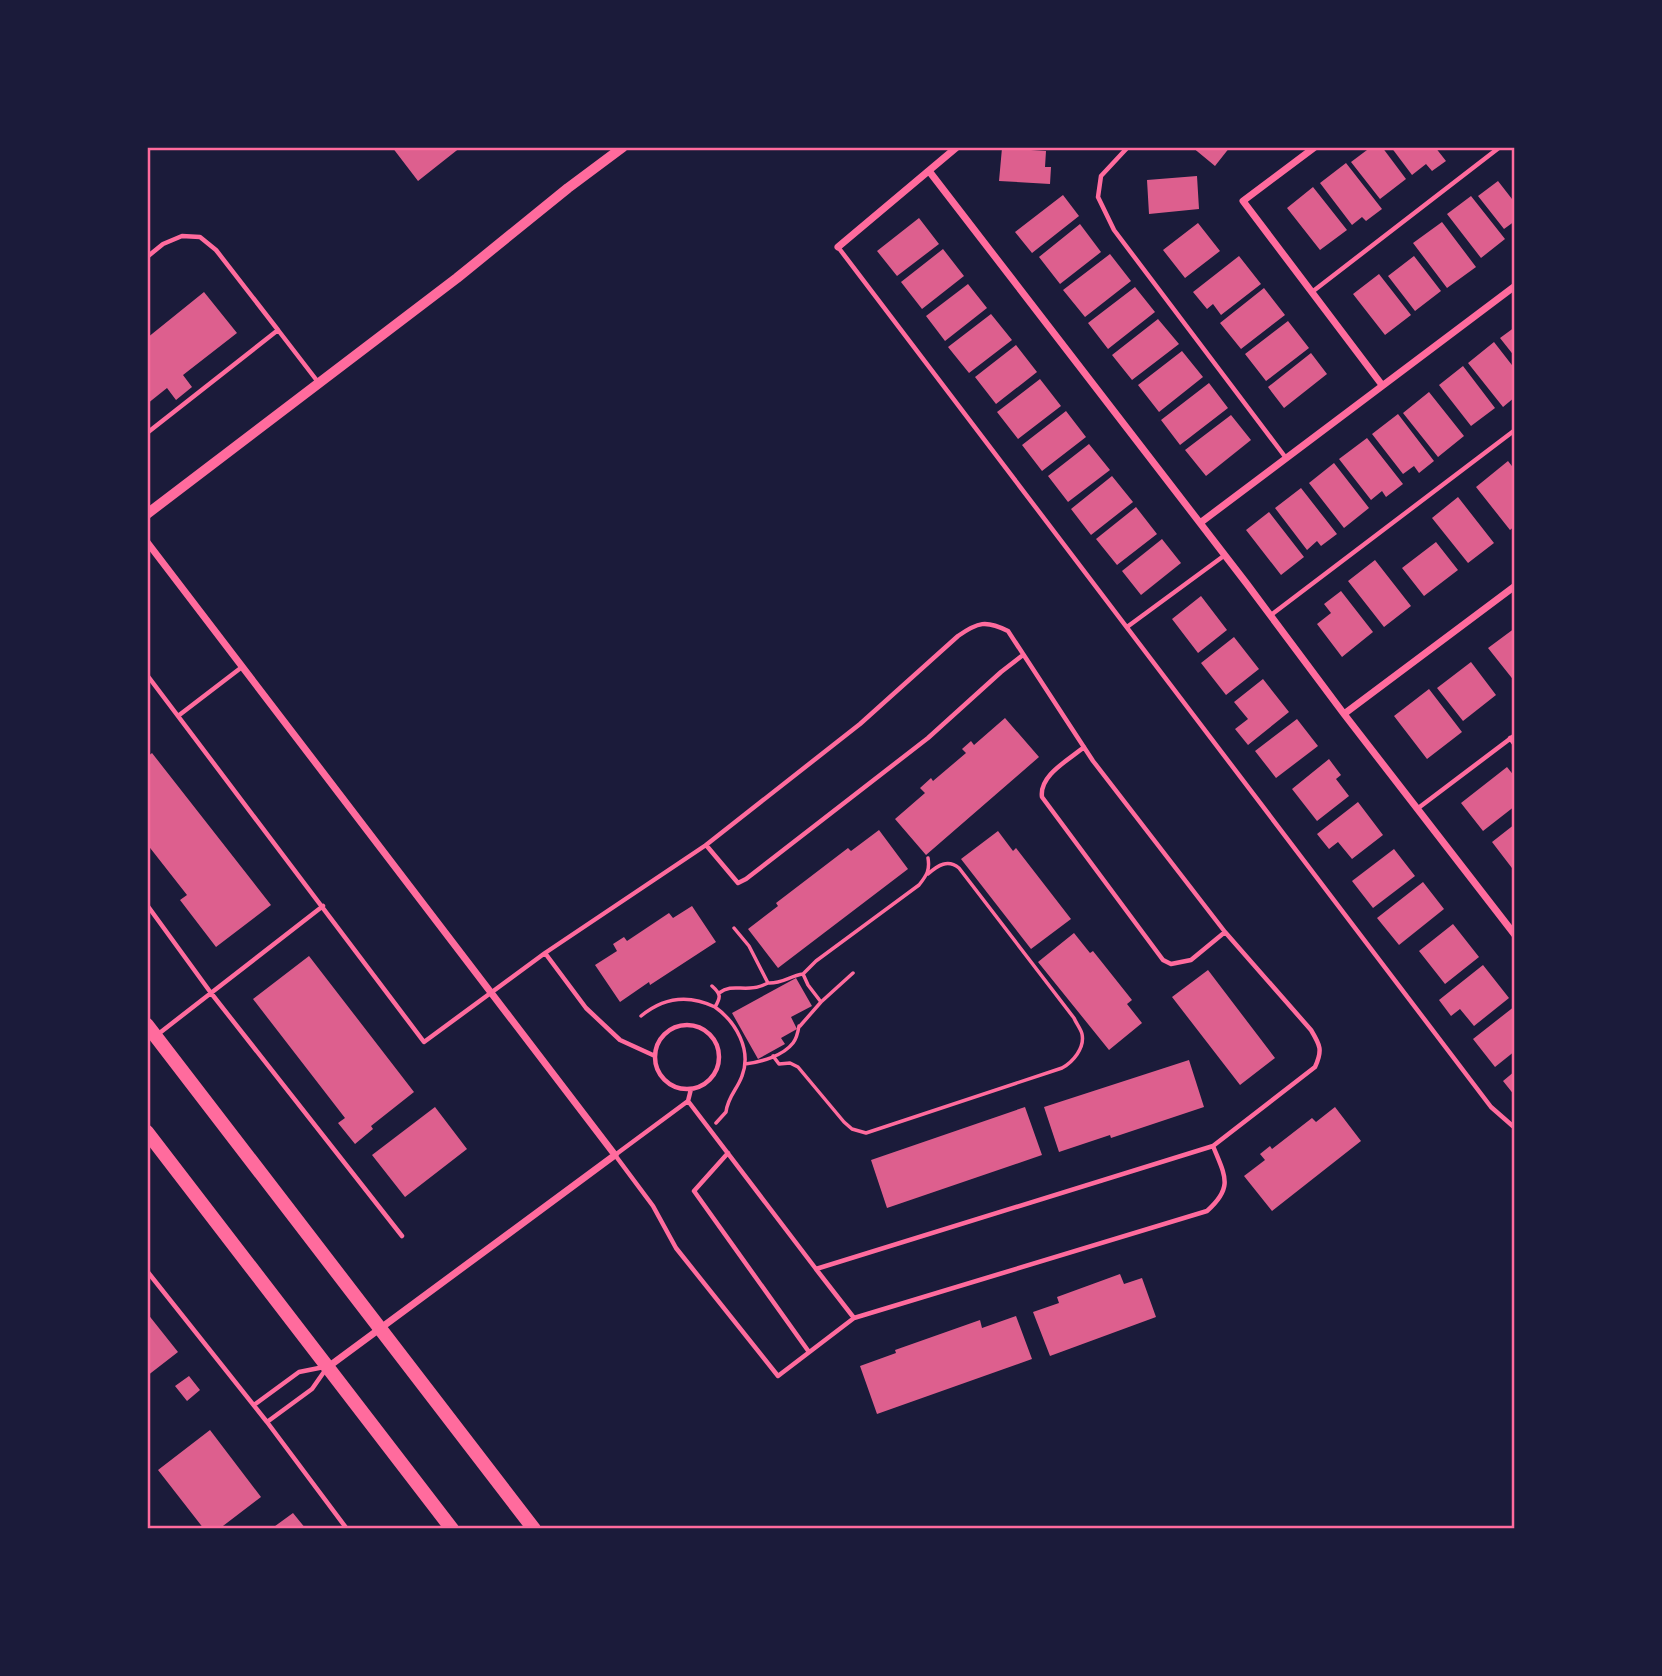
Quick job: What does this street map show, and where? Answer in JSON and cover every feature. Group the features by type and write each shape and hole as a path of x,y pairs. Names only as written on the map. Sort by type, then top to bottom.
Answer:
{"main road":[{"path":"151,1030 534,1529"},
{"path":"147,1132 452,1529"}],"street":[{"path":"147,514 457,278 623,147"},
{"path":"838,247 957,147"},
{"path":"1315,147 1244,201 1382,385"},
{"path":"929,171 1515,935"},
{"path":"1200,523 1515,286"},
{"path":"147,542 615,1155 328,1367"},
{"path":"1344,714 1515,586"}],"lane":[{"path":"1128,147 1101,176 1098,197 1114,230 1286,457"},
{"path":"1312,292 1500,147"},
{"path":"147,257 163,244 181,236 200,237 216,250 318,383"},
{"path":"838,247 1491,1107 1515,1128"},
{"path":"147,433 278,330"},
{"path":"1271,615 1515,430"},
{"path":"1127,627 1225,555"},
{"path":"147,675 424,1042 545,953 706,845 860,724 969,628 983,623 1008,631 1093,761 1225,932 1311,1030 1319,1043 1321,1054 1315,1067 1213,1146 816,1269"},
{"path":"706,845 738,883 746,879 928,738 1023,655"},
{"path":"178,716 242,667"},
{"path":"1417,808 1513,737 1515,745"},
{"path":"1084,747 1049,776 1041,790 1042,797 1163,960 1171,964 1191,960 1225,932"},
{"path":"147,905 211,993 402,1236"},
{"path":"151,1030 211,993 323,906"},
{"path":"545,953 586,1008 611,1032 620,1040 654,1056"},
{"path":"683,1024 701,1027 709,1033 718,1048 718,1066 708,1081 691,1089 665,1081 654,1056 660,1039 674,1027 683,1024"},
{"path":"691,1089 688,1101 615,1155 653,1206 676,1248 778,1376 854,1318 1208,1211 1224,1191 1225,1177 1213,1146"},
{"path":"688,1101 854,1318"},
{"path":"728,1153 694,1191 809,1352"},
{"path":"147,1271 254,1405 347,1529"},
{"path":"254,1405 299,1373 328,1367"},
{"path":"267,1422 312,1389 328,1367"}],"path":[{"path":"928,858 928,874"},
{"path":"719,993 725,988 750,989 768,983 775,984 803,974 851,934 901,900 928,874 940,865 948,863 959,868 1082,1032 1079,1052 1070,1064 1062,1068 866,1133 852,1129 844,1122 798,1067 790,1063 779,1064 773,1056"},
{"path":"734,928 750,946 768,983"},
{"path":"745,1064 760,1062 792,1045 799,1026 853,973"},
{"path":"803,974 821,1002"},
{"path":"712,986 720,998 715,1007"},
{"path":"640,1016 654,1006 674,998 685,998 704,1001 731,1020 742,1041 746,1060 742,1077 727,1102 726,1112 709,1128"}],"building":[{"path":"392,147 461,147 418,181"},
{"path":"1192,147 1230,147 1215,166"},
{"path":"1371,147 1382,147 1406,179 1380,199 1351,162"},
{"path":"1391,147 1435,147 1446,161 1432,171 1426,164 1412,175"},
{"path":"1002,148 1046,151 1045,167 1051,167 1050,184 999,181"},
{"path":"1346,163 1382,209 1366,221 1362,217 1352,225 1320,183"},
{"path":"1197,176 1199,209 1149,214 1147,180"},
{"path":"1498,181 1512,199 1515,196 1515,221 1504,229 1478,196"},
{"path":"1313,187 1347,230 1320,250 1287,208"},
{"path":"1063,195 1079,216 1032,253 1015,232"},
{"path":"1471,196 1505,239 1481,258 1447,214"},
{"path":"919,218 939,244 897,276 877,251"},
{"path":"1442,222 1476,267 1447,288 1413,243"},
{"path":"1198,223 1220,251 1185,278 1163,250"},
{"path":"1080,224 1101,252 1060,284 1039,257"},
{"path":"943,249 964,276 922,309 901,282"},
{"path":"1110,254 1131,281 1085,317 1063,290"},
{"path":"1239,256 1261,284 1221,315 1213,304 1207,309 1193,292"},
{"path":"1414,256 1441,291 1415,311 1388,276"},
{"path":"1379,274 1411,315 1385,335 1353,294"},
{"path":"968,284 987,308 945,341 926,316"},
{"path":"1135,287 1155,312 1108,349 1088,323"},
{"path":"1264,288 1285,315 1241,349 1220,323"},
{"path":"204,292 237,333 183,375 192,387 176,400 167,388 147,404 147,338"},
{"path":"991,314 1012,340 969,373 948,347"},
{"path":"1158,319 1179,344 1132,380 1112,355"},
{"path":"1288,321 1309,348 1266,381 1245,354"},
{"path":"1515,327 1515,357 1500,338"},
{"path":"1494,342 1515,369 1515,397 1503,407 1468,363"},
{"path":"1016,345 1037,372 996,404 975,377"},
{"path":"1182,351 1203,377 1159,412 1138,385"},
{"path":"1311,353 1327,374 1284,408 1268,387"},
{"path":"1463,366 1495,408 1471,426 1439,385"},
{"path":"1040,379 1061,406 1018,439 997,412"},
{"path":"1209,383 1228,408 1180,445 1161,420"},
{"path":"1429,392 1464,436 1438,457 1403,413"},
{"path":"1066,411 1086,437 1042,471 1022,445"},
{"path":"1398,414 1434,461 1419,473 1414,466 1403,474 1372,434"},
{"path":"1231,415 1251,440 1206,476 1185,450"},
{"path":"1367,438 1403,484 1386,497 1382,491 1371,500 1339,459"},
{"path":"1089,444 1110,470 1068,502 1048,476"},
{"path":"1508,461 1515,470 1515,526 1510,530 1476,487"},
{"path":"1334,463 1369,508 1344,528 1309,483"},
{"path":"1112,476 1133,502 1091,535 1071,509"},
{"path":"1301,488 1337,534 1321,546 1317,541 1307,550 1275,508"},
{"path":"1458,497 1494,543 1468,563 1432,518"},
{"path":"1136,507 1157,534 1117,565 1096,539"},
{"path":"1269,512 1304,557 1281,575 1246,530"},
{"path":"1162,539 1181,563 1141,595 1122,571"},
{"path":"1436,542 1458,570 1424,596 1402,568"},
{"path":"1375,560 1411,606 1384,627 1348,581"},
{"path":"1341,591 1373,632 1342,657 1317,624 1331,613 1324,604"},
{"path":"1201,596 1227,630 1198,653 1172,619"},
{"path":"1515,628 1515,682 1488,648"},
{"path":"1234,637 1259,669 1226,695 1201,663"},
{"path":"1471,662 1496,695 1463,721 1437,688"},
{"path":"1263,679 1289,712 1248,745 1235,729 1248,719 1234,702"},
{"path":"1429,689 1462,732 1427,759 1394,716"},
{"path":"1005,718 1039,757 926,855 895,819 925,793 920,788 931,778 933,781 966,753 962,749 971,741 974,745"},
{"path":"1297,719 1318,746 1276,778 1255,751"},
{"path":"152,753 271,905 216,947 180,900 187,895 147,844 147,757"},
{"path":"1329,759 1341,775 1336,779 1349,796 1317,821 1292,789"},
{"path":"1507,767 1515,777 1515,806 1483,831 1461,803"},
{"path":"1358,802 1383,835 1352,859 1338,842 1329,849 1317,834"},
{"path":"1515,824 1515,872 1492,842"},
{"path":"879,830 908,869 778,968 748,929 778,906 776,903 848,848 851,851"},
{"path":"998,831 1013,851 1016,848 1071,919 1031,949 961,859"},
{"path":"1394,849 1415,876 1373,908 1352,881"},
{"path":"1423,882 1444,909 1399,945 1377,918"},
{"path":"692,906 716,942 620,1002 595,965 617,951 613,944 624,937 627,941 669,913 673,918"},
{"path":"1453,924 1479,957 1445,984 1419,951"},
{"path":"1074,933 1090,953 1093,951 1132,1000 1127,1004 1142,1023 1109,1050 1038,962"},
{"path":"309,956 414,1092 371,1126 373,1129 355,1144 338,1123 345,1118 253,999"},
{"path":"1483,965 1509,998 1474,1026 1460,1009 1451,1016 1439,1000"},
{"path":"1208,970 1275,1058 1240,1085 1172,997"},
{"path":"796,978 812,1006 791,1017 797,1029 781,1038 785,1044 758,1059 732,1013"},
{"path":"1515,1006 1515,1051 1495,1067 1473,1039"},
{"path":"1189,1060 1204,1107 1059,1152 1044,1107"},
{"path":"1515,1071 1515,1096 1503,1081"},
{"path":"435,1107 467,1149 405,1197 372,1155"},
{"path":"1025,1107 1042,1155 887,1208 871,1160"},
{"path":"1335,1107 1361,1141 1272,1211 1244,1176 1265,1160 1260,1154 1270,1146 1272,1149 1312,1118 1316,1122"},
{"path":"1120,1274 1124,1284 1142,1278 1156,1317 1050,1356 1033,1312 1059,1303 1057,1297"},
{"path":"147,1313 178,1352 147,1376"},
{"path":"1016,1316 1032,1359 877,1414 860,1366 896,1353 895,1350 980,1320 982,1328"},
{"path":"189,1376 200,1390 187,1401 175,1386"},
{"path":"210,1430 261,1497 219,1529 204,1529 158,1470"},
{"path":"293,1513 306,1529 271,1529"}]}
